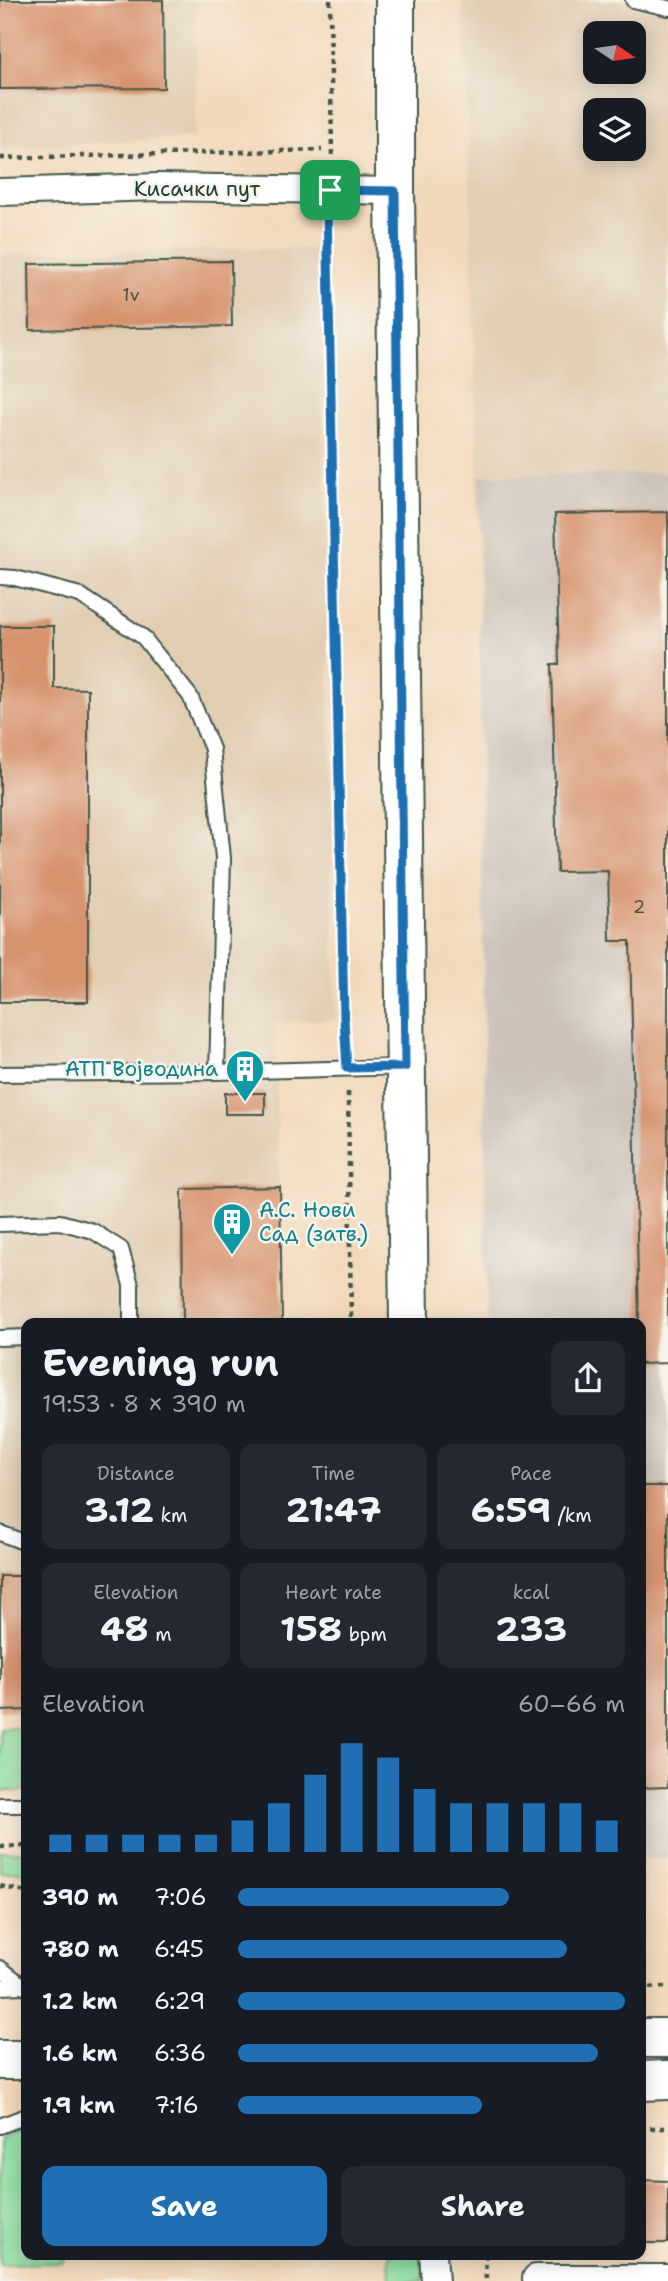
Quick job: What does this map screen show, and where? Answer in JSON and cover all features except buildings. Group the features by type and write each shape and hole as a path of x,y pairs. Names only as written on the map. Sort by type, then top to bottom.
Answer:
{"street":[{"path":"395,0 409,1318"},
{"name":"Кисачки пут","path":"0,192 158,187 395,191"},
{"path":"646,2038 668,2038"},
{"path":"0,2060 21,2060"},
{"path":"646,2081 668,2080"},
{"path":"433,2260 435,2281"},
{"path":"536,2278 668,2278"}],"lane":[{"path":"633,0 668,8"},
{"path":"0,577 15,578 80,595 144,637 190,696 212,750 223,858 217,1072"},
{"path":"0,1074 405,1067"},
{"path":"0,1224 60,1222 93,1231 121,1249 131,1285 131,1318"},
{"path":"0,1338 21,1337"},
{"path":"0,1533 21,1541"},
{"path":"0,1805 21,1805"},
{"path":"0,1968 21,1984"},
{"path":"0,1987 21,1987"},
{"path":"0,2126 21,2118"}],"path":[{"path":"330,0 332,171 327,207 351,1318"},
{"path":"0,158 322,150"},
{"path":"0,1847 21,1846"},
{"path":"0,1886 21,1891"},
{"path":"646,1988 668,1987"},
{"path":"646,2128 668,2128"},
{"path":"485,2260 486,2281"}],"shaded area":[{"path":"0,0 197,0 195,137 0,148"},
{"path":"462,0 668,0 668,473 478,474"},
{"path":"319,248 336,1019 275,1022 282,1318 21,1318 21,1710 0,1711 0,255 29,252"},
{"path":"668,473 668,1859 646,1859 646,1318 487,1318 478,475"}],"green space":[{"path":"21,1727 21,1791 0,1791 0,1728"},
{"path":"21,1851 21,1872 0,1872 0,1852"},
{"path":"21,2128 21,2260 65,2260 62,2263 0,2264 0,2139"},
{"path":"389,2260 422,2260 423,2281 390,2281"}],"place":[{"name":"АТП Војводина","path":"245,1103"},
{"name":"А.С. Нови Сад (затв.)","path":"232,1256"}],"route":[{"path":"330,190 395,191 405,1067 347,1068 327,207 330,190"}]}
